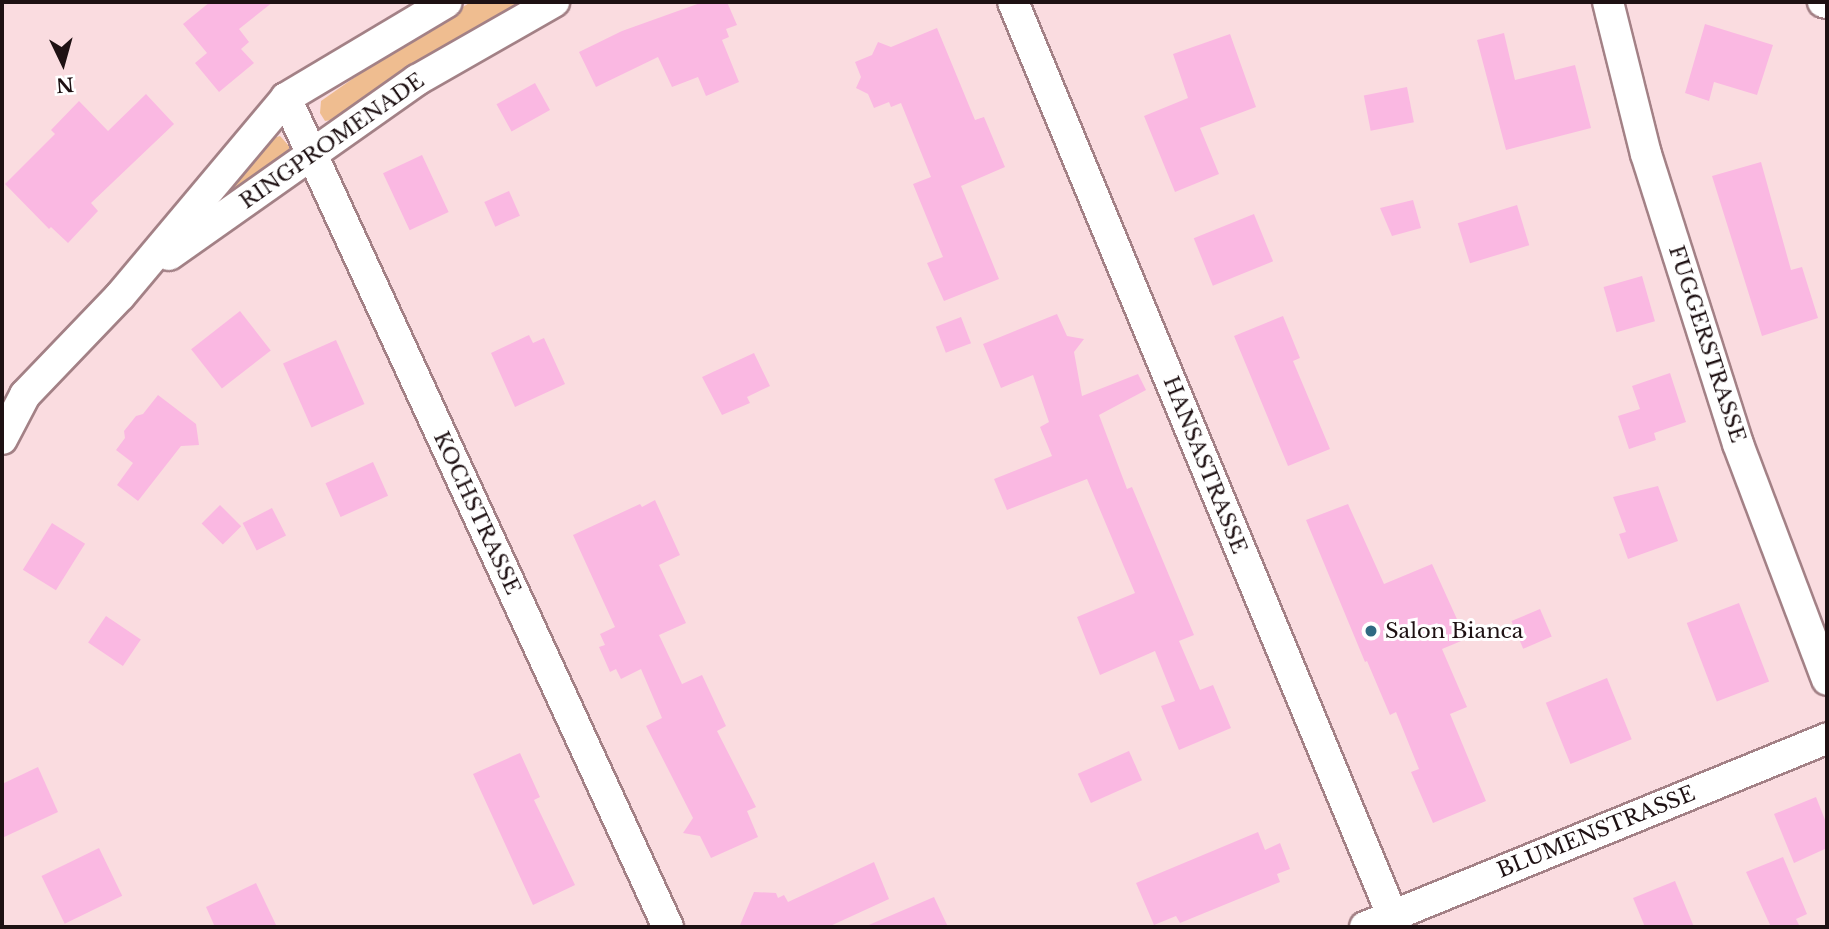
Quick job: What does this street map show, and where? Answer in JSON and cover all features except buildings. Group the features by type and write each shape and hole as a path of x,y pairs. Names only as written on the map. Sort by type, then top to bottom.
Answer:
{"street":[{"name":"RINGPROMENADE","path":"2,439 25,396 120,296 286,98 447,2"},
{"name":"RINGPROMENADE","path":"120,296 177,249 417,80 554,2"},
{"name":"HANSASTRASSE","path":"1013,2 1384,924"},
{"name":"FUGGERSTRASSE","path":"1608,2 1646,154 1738,444 1827,680"},
{"name":"KOCHSTRASSE","path":"286,98 668,927"},
{"name":"BLUMENSTRASSE","path":"1384,924 1827,738"}],"shaded area":[{"path":"471,2 530,2 415,64 337,119 325,121 320,113 321,101 405,42"},
{"path":"280,136 290,147 284,160 199,222 263,141"}],"place":[{"name":"Salon Bianca","path":"1371,631"}]}
